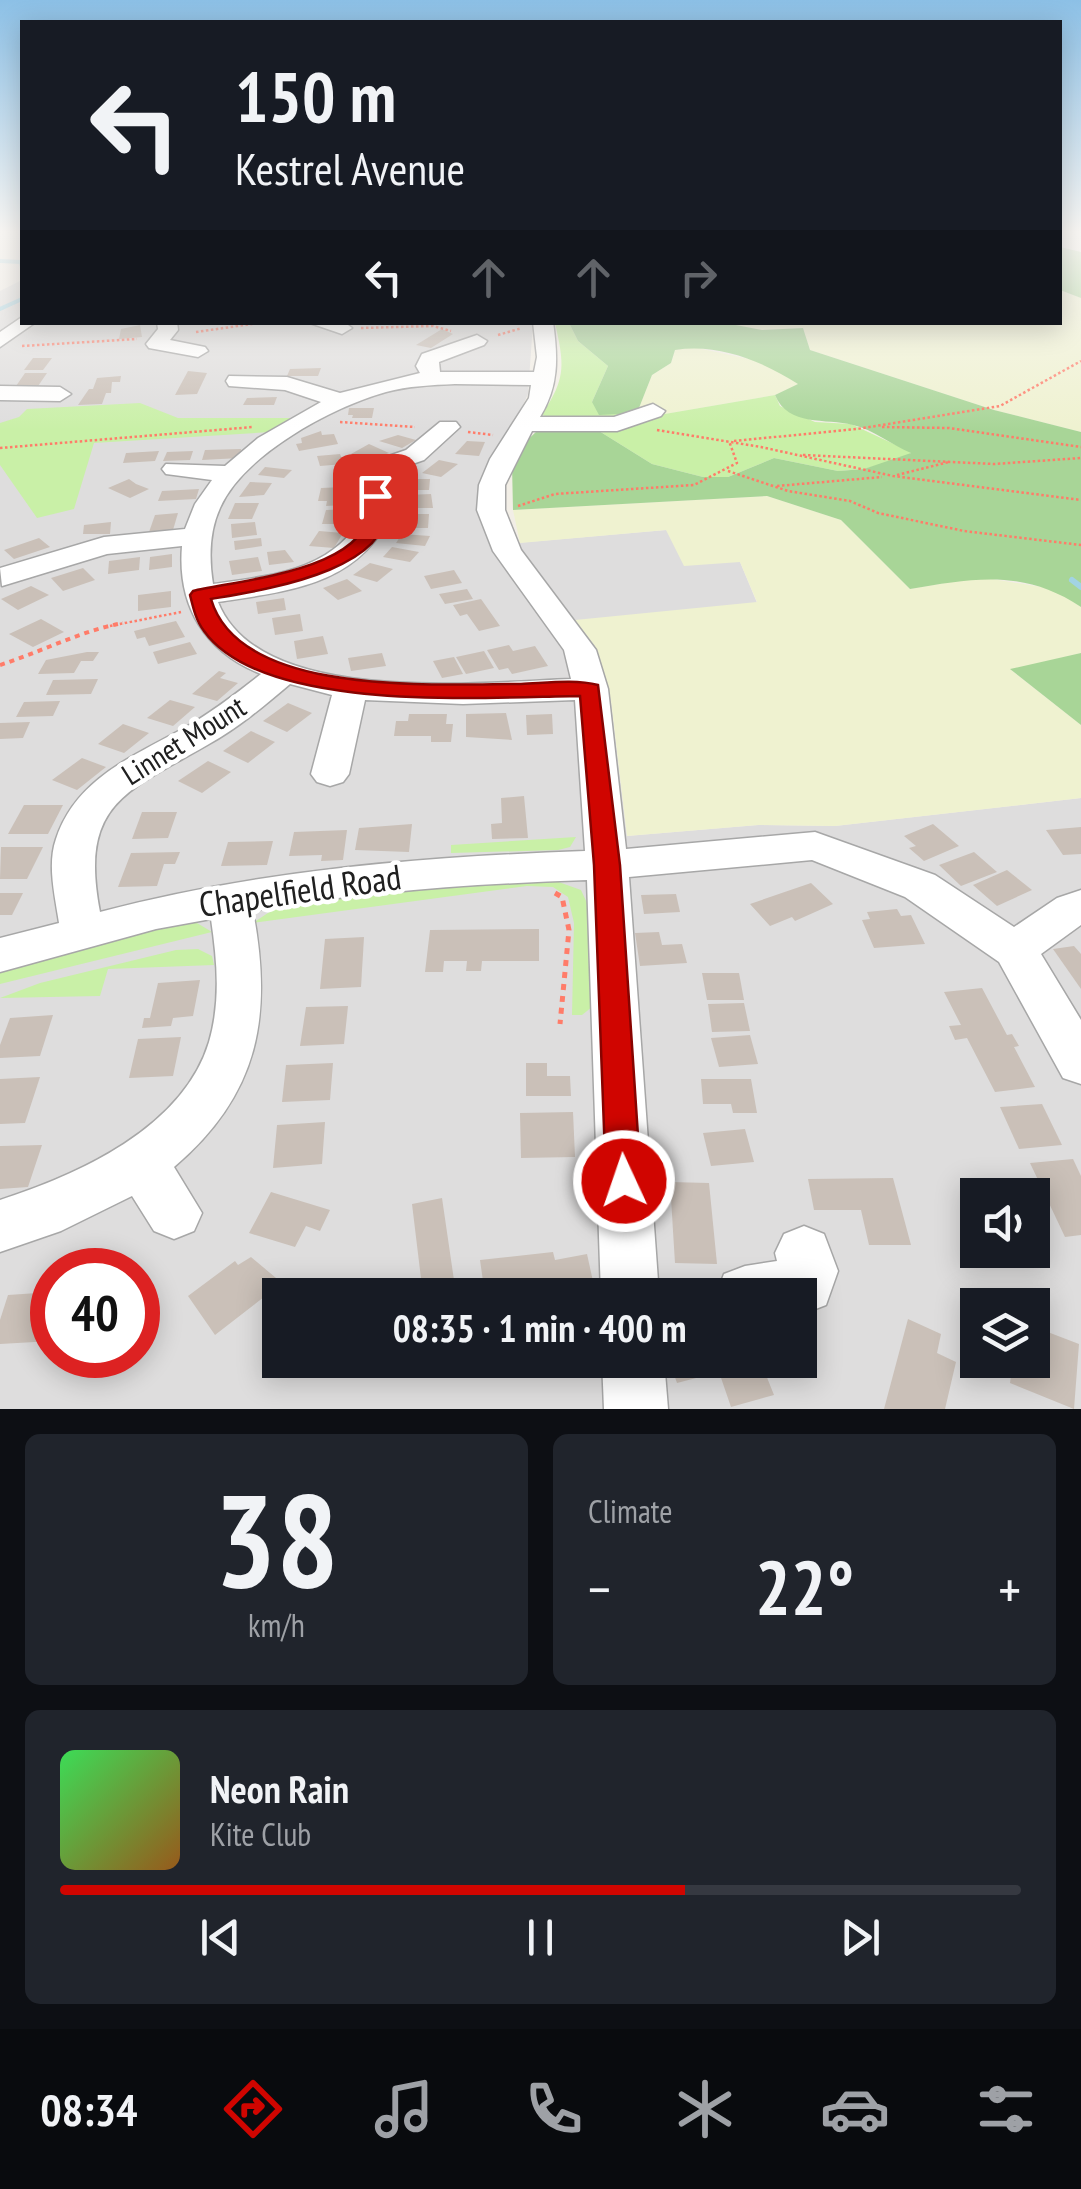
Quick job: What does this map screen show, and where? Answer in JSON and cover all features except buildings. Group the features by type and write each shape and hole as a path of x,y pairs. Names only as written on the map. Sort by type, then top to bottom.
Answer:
{"street":[{"path":"329,325 342,328"},
{"path":"542,325 545,378 540,398 492,485 491,510 506,551 580,650 590,690 607,865 629,1278"},
{"path":"165,329 156,344 198,351"},
{"path":"433,378 427,366 429,358 476,341"},
{"path":"545,378 433,378 376,387 339,400 300,422 231,474 208,504 198,536 196,572 212,627 229,645 284,672 351,687 412,692 590,690"},
{"path":"236,381 287,384 339,400"},
{"path":"0,393 48,398"},
{"path":"524,424 618,424 653,411"},
{"path":"202,602 282,581 342,558 369,532 379,510 346,475 415,455 444,427"},
{"path":"175,470 231,474"},
{"path":"2,577 104,546 198,536"},
{"name":"Linnet Mount","path":"82,932 74,866 76,841 97,801 148,761 215,725 284,672"},
{"path":"330,774 351,687"},
{"name":"Chapelfield Road","path":"0,955 230,897 332,882 607,865 815,846 920,886 1015,950"},
{"path":"0,1226 82,1195 141,1163 188,1121 216,1083 229,1050 240,997 230,897"},
{"path":"1081,906 1072,908 1015,950 1081,1063"},
{"path":"141,1163 174,1212"},
{"path":"804,1253 807,1278"},
{"path":"634,1378 636,1409"}],"path":[{"path":"6,343 85,345 165,329 223,325"},
{"path":"342,328 433,326 476,341 535,325"},
{"path":"729,441 872,426 1000,406 1081,361"},
{"path":"0,448 300,422 407,429 444,427"},
{"path":"618,424 729,441 893,476 1081,500"},
{"path":"872,426 960,429 1081,447"},
{"path":"496,523 512,508 555,494 694,485 728,471 737,463 729,441"},
{"path":"793,455 994,464 1081,458"},
{"path":"772,486 893,476 949,462"},
{"path":"728,471 772,486 964,531 1081,545"},
{"path":"0,665 48,650 93,629 202,602"},
{"path":"546,889 562,897 569,930 560,1024"}],"shaded area":[{"path":"0,298 20,298 20,325 533,325 528,394 481,496 494,545 666,530 740,562 757,603 595,646 611,701 627,836 758,825 835,826 1081,798 1081,1409 0,1409"}],"green space":[{"path":"1062,298 1080,298 1081,432 994,410 810,350 803,328 762,330 732,325 1062,325"},
{"path":"555,325 570,325 578,341 608,366 592,402 653,416 775,395 780,406 815,422 851,424 911,452 908,457 864,469 838,471 774,458 728,477 703,477 652,464 591,426 541,415 559,381 560,349"},
{"path":"570,325 803,328 810,350 994,410 1081,432 1081,607 1060,595 1019,582 977,580 910,589 841,520 767,496 513,510 512,465 520,447 537,431 554,425 591,426 652,464 703,477 728,477 774,458 838,471 864,469 911,453 861,427 798,417 781,405 775,395 798,384 755,361 707,349 675,350 671,363 652,375 637,413 599,415 592,402 608,366 578,341"},
{"path":"693,347 763,362 799,384 775,395 653,416 637,413 652,375 671,363 675,350"},
{"path":"140,403 178,418 296,418 270,432 94,443 74,509 37,518 0,465 0,423 19,417 27,409"},
{"path":"767,496 841,520 910,589 980,577 1054,589 1081,607 1081,653 1011,670 1081,725 1081,798 835,826 758,825 627,836 611,701 595,646 575,620 757,602 740,562 684,566 666,530 520,543 513,510"},
{"path":"1081,653 1081,725 1010,669"},
{"path":"576,837 570,847 558,850 451,853 451,845"},
{"path":"553,880 581,890 587,903 592,1007 582,1015 572,1015 574,923 568,897 553,887 527,886 253,923 289,899 374,889"},
{"path":"167,922 197,923 212,932 0,984 0,966"},
{"path":"198,949 212,956 214,965 108,969 100,996 0,998 40,983 176,950"}],"waterway":[{"path":"0,309 20,300"},
{"path":"1072,580 1081,587"}],"route":[{"path":"375,496 379,510 376,521 358,546 342,558 282,581 200,595 204,608 212,627 229,645 253,660 316,680 412,692 590,690 607,865 624,1181"}]}
